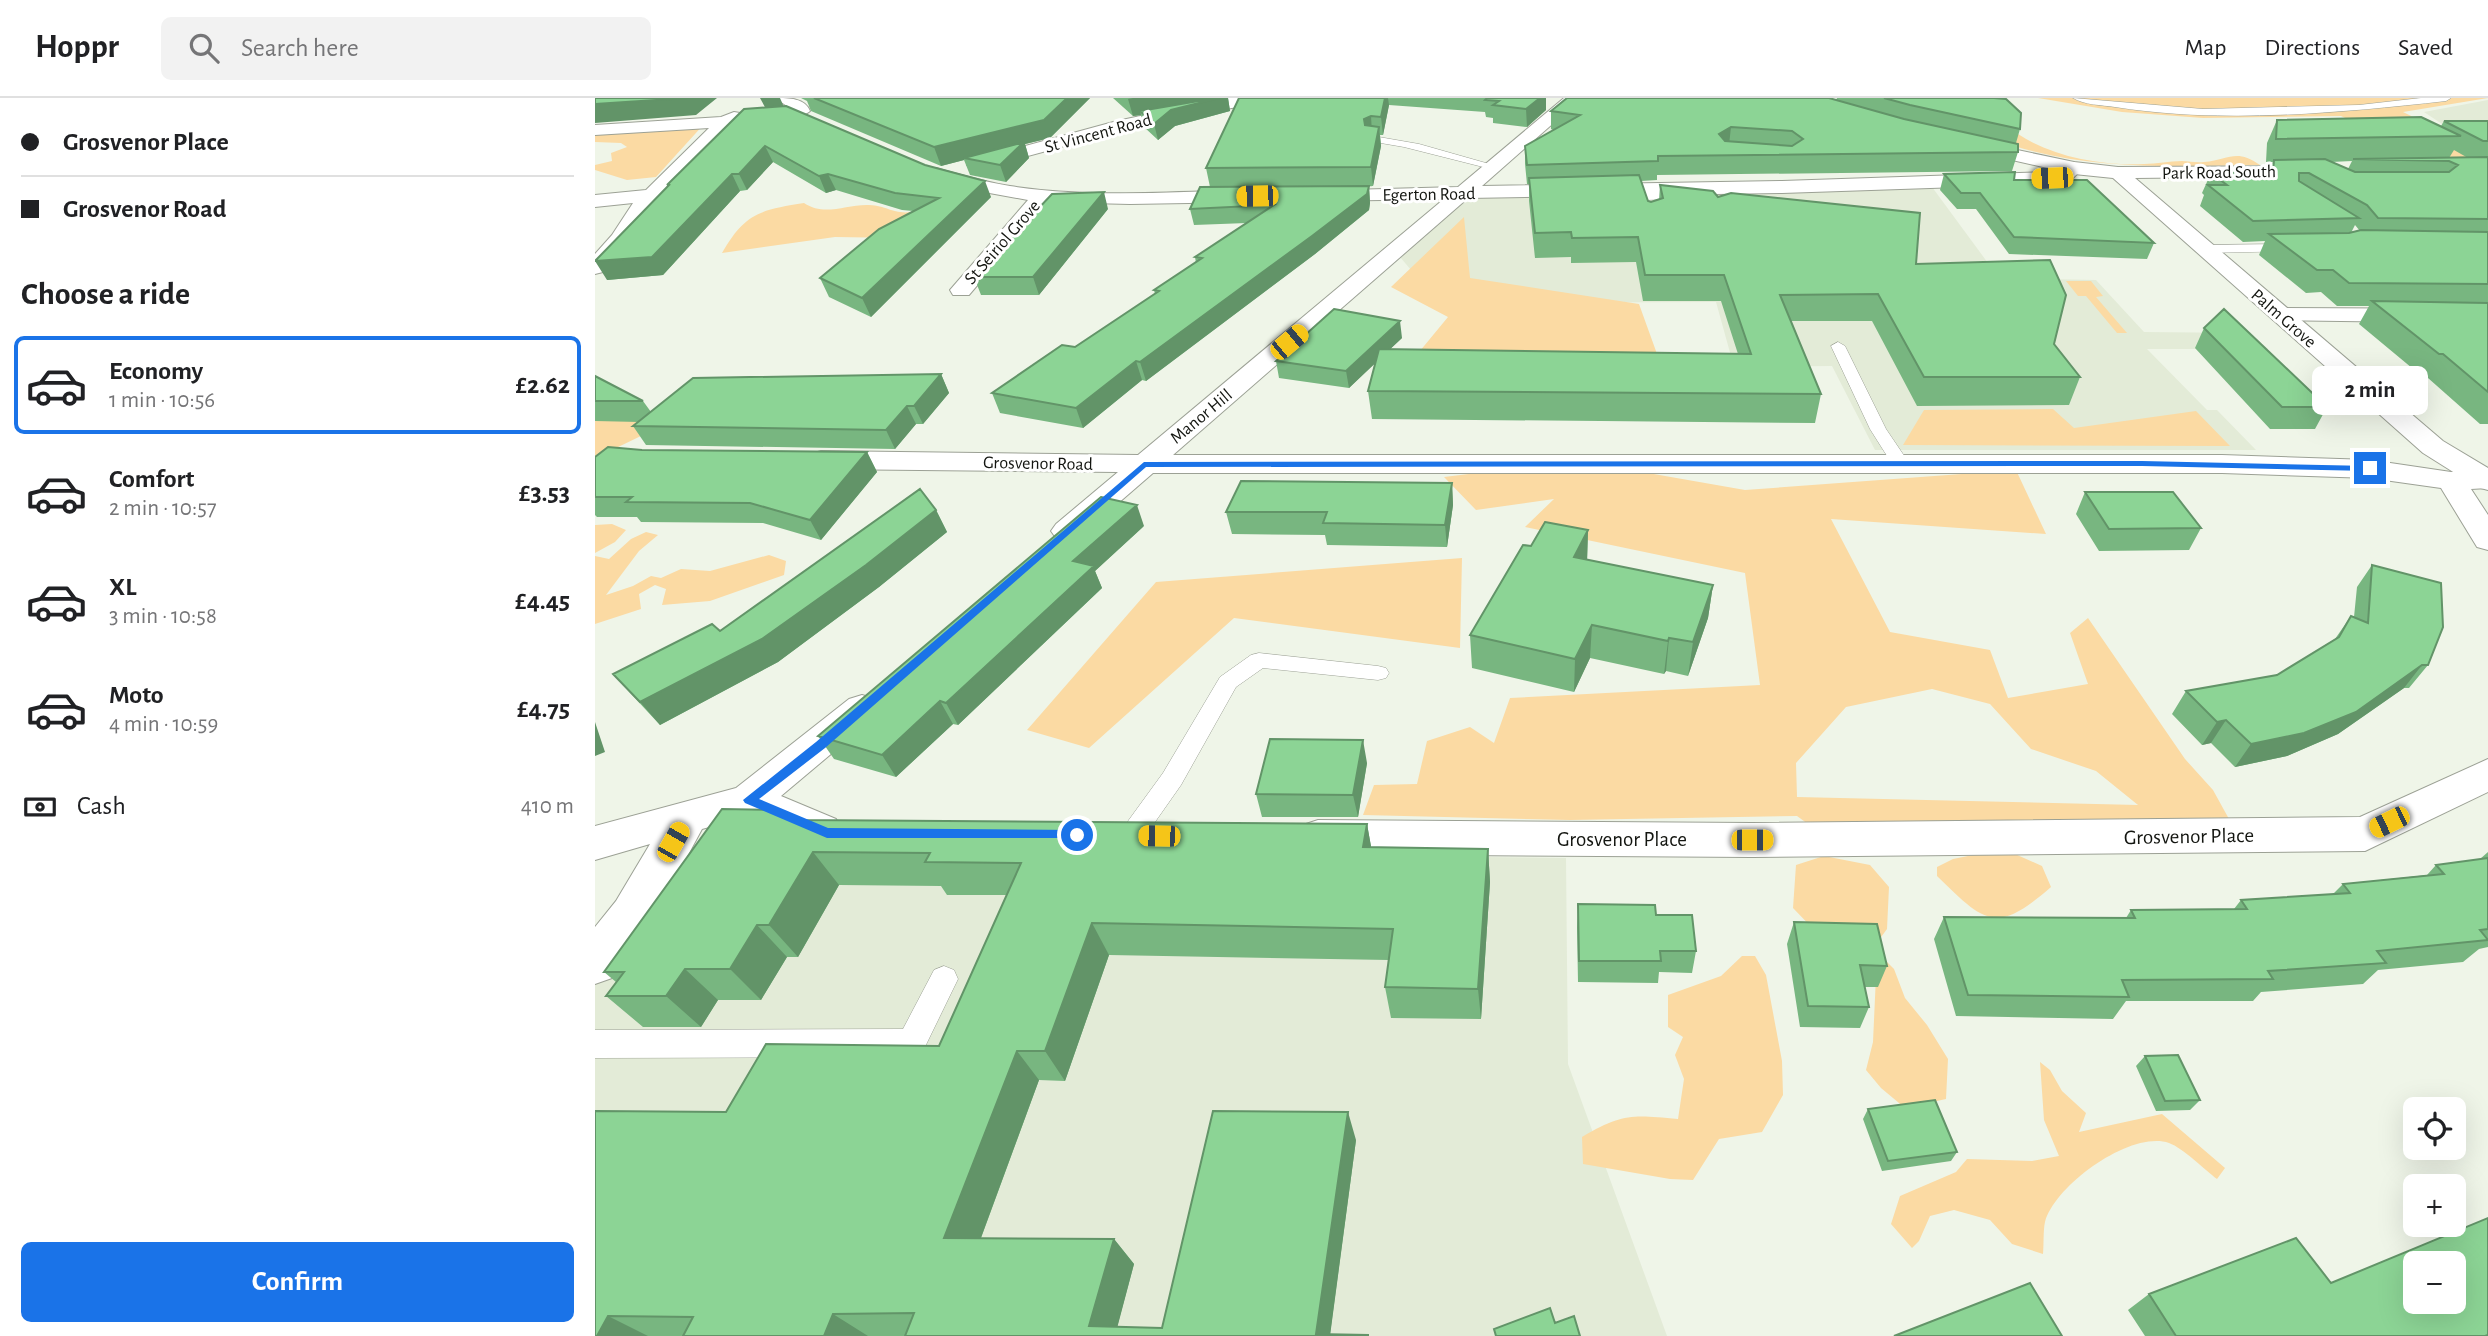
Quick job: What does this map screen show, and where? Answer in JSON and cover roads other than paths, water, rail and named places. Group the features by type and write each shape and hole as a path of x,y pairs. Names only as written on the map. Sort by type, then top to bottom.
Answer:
{"street":[{"path":"783,98 803,109 796,113"},
{"name":"St Vincent Road","path":"939,176 1161,116 1260,98"},
{"name":"Manor Hill","path":"1050,546 1464,194 1563,102"},
{"path":"595,267 621,238 636,212 650,196 733,113"},
{"path":"595,130 733,113 796,113 820,124"},
{"name":"Park Road South","path":"1941,138 2074,168 2118,173 2313,171 2337,176"},
{"path":"915,165 939,176 984,188 1044,195 1262,196"},
{"path":"1769,167 1782,187"},
{"name":"Egerton Road","path":"1302,195 1464,194 1646,199 1782,187 2052,178 2065,175 2074,168"},
{"name":"Palm Grove","path":"2118,173 2433,447 2487,480"},
{"name":"St Seiriol Grove","path":"961,290 1044,195"},
{"path":"595,201 650,196"},
{"path":"2281,315 2488,316"},
{"name":"Grosvenor Road","path":"795,460 1144,464 2208,464 2370,468 2451,481 2487,480"},
{"path":"2451,481 2488,540"},
{"path":"595,843 749,800 820,745 883,690"},
{"name":"Grosvenor Place","path":"1284,836 1752,840 2365,834 2488,774"},
{"path":"749,800 827,833 855,833"},
{"path":"595,963 632,915 687,818"},
{"path":"1090,835 1173,836"}],"lane":[{"path":"2078,98 2135,107 2203,112 2359,108 2446,98"},
{"path":"2359,108 2383,120"},
{"path":"1373,139 1411,144 1461,161 1495,167"},
{"path":"1646,199 1710,195 1714,205"},
{"path":"2203,249 2311,248"},
{"path":"1838,346 1878,429 1900,463"},
{"path":"1132,835 1172,779 1228,682 1259,660 1378,673"},
{"path":"595,1044 911,1043 944,979"}]}
